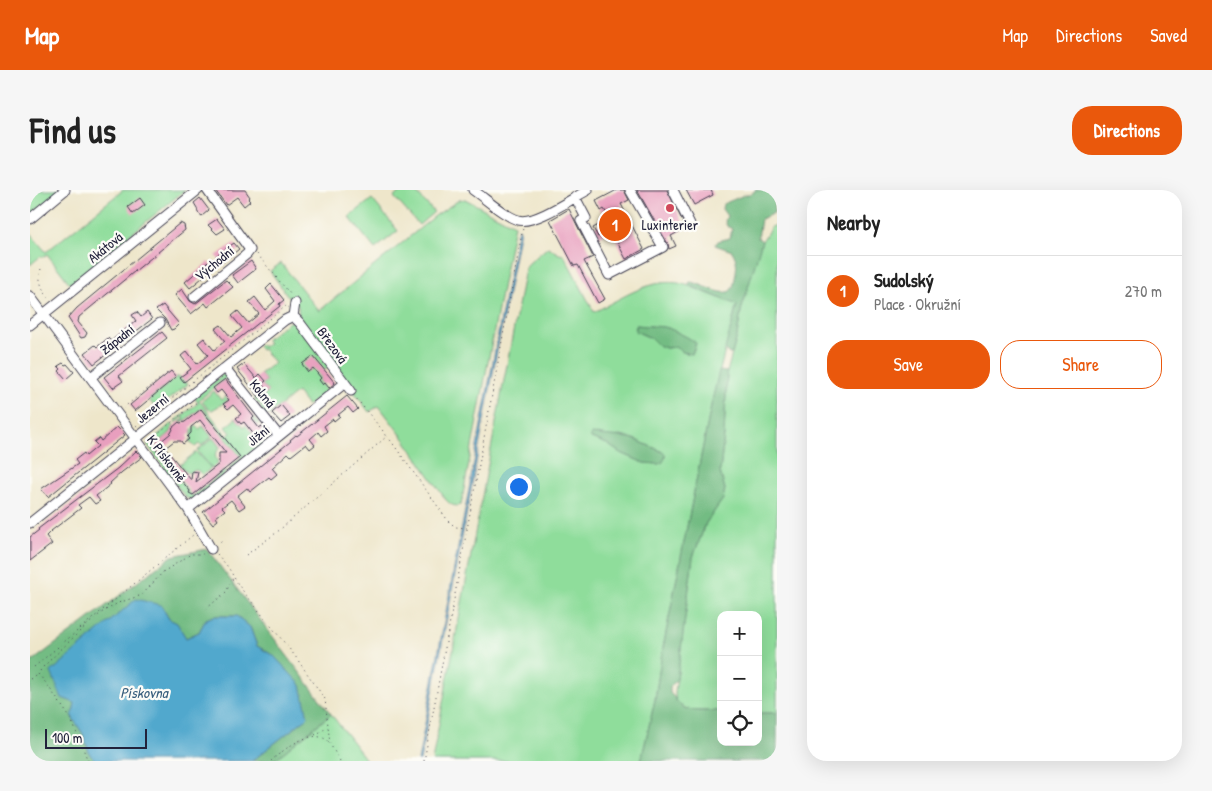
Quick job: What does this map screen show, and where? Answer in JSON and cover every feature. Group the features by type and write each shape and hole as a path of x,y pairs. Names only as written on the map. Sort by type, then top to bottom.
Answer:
{"street":[{"path":"30,219 65,190"},
{"name":"Akátová","path":"30,325 198,190"},
{"path":"207,190 250,250"},
{"path":"473,190 513,218 524,221 534,218 588,190"},
{"path":"575,197 586,218 581,221 609,275 662,247 630,190"},
{"path":"673,190 690,224"},
{"name":"Východní","path":"194,297 248,254 250,250"},
{"name":"K Pískovně","path":"30,296 188,509 210,551"},
{"name":"Jezerní","path":"30,523 285,320 292,309"},
{"name":"Březová","path":"292,309 298,320 351,391"},
{"name":"Západní","path":"91,377 160,323"},
{"name":"Kolmá","path":"225,368 279,436"},
{"name":"Jižní","path":"188,509 344,383"}],"path":[{"path":"424,761 523,227"},
{"path":"134,428 287,306 292,309 295,300 256,252 250,250"},
{"path":"41,269 39,275 42,286 54,306"},
{"path":"120,410 170,371"},
{"path":"351,391 392,441 449,522 459,528 468,528"},
{"path":"145,444 198,402"},
{"path":"161,407 165,412"},
{"path":"169,417 176,425"},
{"path":"246,555 276,533 386,436"},
{"path":"34,667 186,542 199,529"},
{"path":"30,679 38,674 78,633 102,613 118,603 142,595 163,572 191,554 210,551 228,567 325,699 330,744"},
{"path":"206,609 226,592 233,576"},
{"path":"38,674 71,719 88,761"},
{"path":"270,761 281,752 328,727"},
{"path":"314,736 325,738 340,761"}],"green space":[{"path":"30,190 61,190 30,215"},
{"path":"123,190 185,190 70,284 47,254 43,257 41,256 30,265 30,233 46,252"},
{"path":"402,190 414,190 434,212 419,225 394,197"},
{"path":"755,190 774,190 774,213 761,219 758,238 762,241 741,311 732,354 729,354 725,349 737,305 688,285 690,282 695,283 723,292 728,292 732,289 736,271 735,258 732,251 715,245 718,241 730,238 732,229 727,226 725,221 727,216 722,209 723,204 753,193"},
{"path":"372,199 398,231 375,249 349,217"},
{"path":"465,199 514,225 461,505 456,506 446,500 379,406 369,412 299,317 298,306 293,299 292,302 270,271 281,263 319,311 435,216 459,200"},
{"path":"777,225 777,713 762,713 762,611 717,611 717,711 687,709 681,706 675,695 693,557 706,523 723,499 725,489 720,472 727,372 757,254 762,241 771,227"},
{"path":"548,247 564,255 594,312 640,289 664,283 677,283 689,286 737,304 712,401 661,658 655,700 641,761 432,761 525,269 529,263","holes":["636,325 665,327 683,335 696,344 692,354 683,352 675,347 666,348 658,345 651,338 635,331","597,434 631,438 661,451 659,464 644,463 591,438"]},
{"path":"294,321 330,366 319,375 321,378 319,380 327,391 308,406 297,392 269,415 266,415 260,408 262,405 254,399 259,396 261,398 268,392 262,384 266,381 260,374 274,363 263,349 261,350 258,346 261,344 263,347 269,343 266,339 289,322"},
{"path":"636,325 665,327 683,335 696,343 692,354 683,352 675,347 666,348 658,345 651,338 635,331"},
{"path":"719,371 727,372 720,472 725,489 723,499 706,523 693,557 677,679 670,687 670,693 680,705 689,710 717,711 717,746 762,746 762,713 777,713 777,761 641,761 655,700 661,658"},
{"path":"223,374 229,376 199,400 227,436 231,433 226,427 236,418 244,427 254,420 254,417 259,423 250,430 258,440 269,432 270,430 266,427 268,425 274,434 273,437 244,457 243,461 231,470 229,467 241,457 202,408 184,421 180,422 184,419 184,416 176,423 175,421 198,403 194,397"},
{"path":"176,377 180,377 188,384 158,408 155,407 149,400"},
{"path":"214,391 221,400 226,396 229,400 212,410 208,409 202,401"},
{"path":"171,424 174,426 170,433 153,447 192,496 225,470 227,473 194,501 185,497 147,444"},
{"path":"196,426 199,429 203,426 212,437 201,446 199,444 195,447 189,441 192,438 192,429"},
{"path":"591,434 631,438 666,455 663,462 659,464 644,463 591,438"},
{"path":"213,438 220,447 215,455 218,463 212,468 197,451"},
{"path":"196,452 211,468 203,475 197,470 187,473 180,465"},
{"path":"207,549 331,714 273,761 252,761 308,717 274,656 257,646 250,627 237,616 214,616 206,619 199,632 186,638 177,624 169,619 161,605 75,703 72,717 83,734 90,755 96,761 30,761 30,663 172,556"},
{"path":"331,714 367,761 273,761"}],"water":[{"path":"518,228 520,229 420,761 418,761"},
{"name":"Pískovna","path":"136,599 161,605 169,619 177,623 186,638 199,632 206,619 214,616 237,616 250,627 257,646 274,656 301,685 308,717 252,761 96,761 90,755 83,734 72,717 75,703 62,698 51,672"}],"building":[{"path":"215,190 245,190 250,197 248,199 250,201 244,206 237,197 226,205"},
{"path":"617,190 624,190 629,200 621,204 644,249 626,259 611,230 598,237 593,228 610,219 604,209 601,211 596,201"},
{"path":"637,190 667,190 686,228 671,236 676,246 669,249 668,244"},
{"path":"686,190 711,190 713,195 694,205"},
{"path":"140,198 145,205 133,214 128,207"},
{"path":"200,198 209,210 202,216 198,213 194,203"},
{"path":"569,209 593,257 584,261 605,299 598,303 578,265 574,266 550,220"},
{"path":"217,219 225,229 217,234 208,225"},
{"path":"180,223 184,225 185,230 79,317 78,322 87,333 85,337 81,338 68,318 77,308"},
{"path":"234,243 239,249 222,263 216,256"},
{"path":"251,261 256,269 238,283 232,275"},
{"path":"208,262 214,268 190,288 185,282"},
{"path":"226,280 233,287 208,307 205,303 191,314 175,295 182,289 190,301 195,304"},
{"path":"271,284 284,300 279,304 280,306 184,382 180,377 191,369 181,356 187,351 197,364 208,355 198,343 204,338 214,350 225,341 215,329 221,325 231,337 242,328 232,316 238,311 248,323 259,314 249,302 255,297 265,310 275,301 266,289"},
{"path":"163,305 179,324 174,329 171,330 165,319 156,310"},
{"path":"137,312 141,317 147,312 152,319 94,364 85,353 95,345 97,347 108,338 111,341 136,321 132,315"},
{"path":"162,332 167,338 119,376 123,381 113,388 104,377"},
{"path":"313,356 335,383 329,388 319,380 321,378 313,368 308,372 302,364"},
{"path":"63,363 67,364 74,372 66,379 59,371 61,369 58,366"},
{"path":"244,364 256,378 260,374 266,381 262,384 268,392 260,398 237,369"},
{"path":"171,371 176,377 135,411 130,405"},
{"path":"225,379 254,417 252,419 259,428 262,426 268,433 259,441 244,422 241,424 236,418 241,414 233,405 228,409 223,404 229,400 221,390 217,393 213,388"},
{"path":"347,396 358,409 353,413 348,407 334,421 333,419 324,426 327,431 321,436 318,432 310,439 315,445 310,449 306,444 291,456 288,453 272,468 277,474 271,479 269,477 250,492 247,488 237,496 245,506 239,510 231,500 222,507 225,510 216,517 218,520 213,524 203,512 296,435"},
{"path":"281,405 290,416 281,423 272,413"},
{"path":"201,409 240,457 193,495 189,493 190,491 154,447 171,433 172,428 179,422 185,422","holes":["200,420 226,453 219,453 219,464 196,482 198,472 192,471 191,480 165,448 174,441 181,441 183,444 189,439 187,437 191,433 191,427"]},
{"path":"117,427 125,435 48,497 41,489 78,464 75,460 84,453 86,456 98,446 94,442 99,438 101,441"},
{"path":"136,451 142,457 96,496 100,501 95,504 89,497 78,505 81,508 46,536 52,544 30,561 30,537 118,468"}],"place":[{"name":"Luxinterier","path":"670,208"},
{"name":"Sudolský","path":"615,225"}]}
